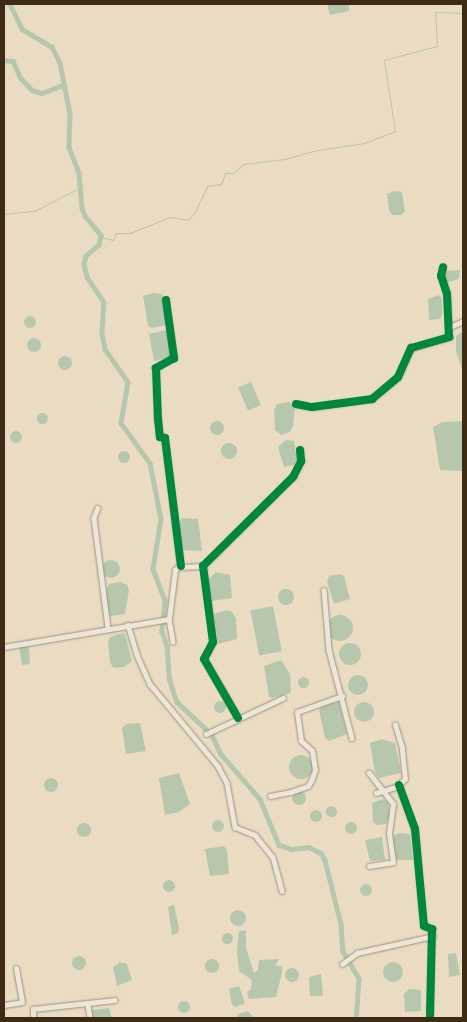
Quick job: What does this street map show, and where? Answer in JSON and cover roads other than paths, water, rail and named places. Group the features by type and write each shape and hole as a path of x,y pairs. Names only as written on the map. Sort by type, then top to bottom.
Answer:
{"street":[{"path":"296,404 312,407 372,399 398,377 411,348 446,338 450,327 447,294 441,280 443,267"},
{"path":"166,300 174,358 156,368 158,419 160,437 165,438 181,566"},
{"path":"450,327 463,321"},
{"path":"173,642 167,620 175,570 181,566 203,566 294,477 301,461 300,450"},
{"path":"98,508 94,518 108,628"},
{"path":"203,566 213,642 204,659 238,718"},
{"path":"324,590 329,650 352,738"},
{"path":"4,647 148,621 167,620"},
{"path":"128,625 136,655 150,684 218,766 227,783 235,828 255,835 273,857 282,891"},
{"path":"270,796 300,789 312,781 315,770 312,751 301,741 297,712 342,696"},
{"path":"206,734 284,698"},
{"path":"376,793 399,785 406,774 395,725"},
{"path":"369,773 393,804 389,833 393,862 369,866"},
{"path":"399,785 413,820 424,926 432,929 430,1018"},
{"path":"342,964 353,956 432,936"},
{"path":"4,1005 22,1002 16,969"},
{"path":"33,1018 33,1009 88,1005 115,1000"},
{"path":"88,1005 90,1018"}],"waterway":[{"path":"10,4 22,29 52,47 60,63 70,114 69,147 79,173 82,208 85,216 101,235 99,245 86,256 84,264 87,277 104,302 102,333 105,349 128,382 121,423 150,463 161,519 153,569 165,601 162,632 167,646 169,678 177,702 212,735 221,754 260,799 279,845 291,849 309,847 321,853 325,860 341,924 343,951 359,979 356,1018"},
{"path":"101,237 113,240 116,233 130,233 170,217 188,220 195,212 207,186 221,184 225,173 234,173 243,164 285,159 317,150 364,143 395,131 384,60 437,46 435,12 463,13"},
{"path":"4,60 13,61 20,77 32,90 42,93 63,85"},
{"path":"4,214 34,211 81,187"}]}
